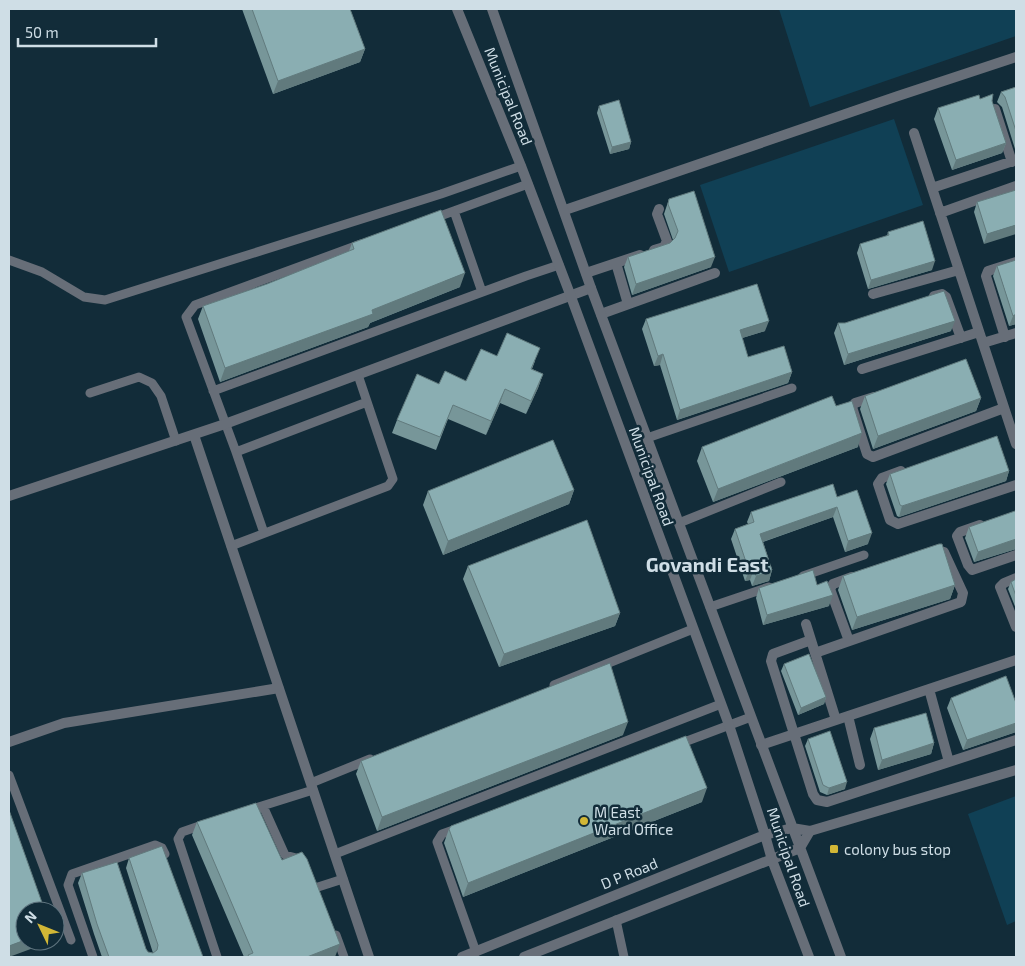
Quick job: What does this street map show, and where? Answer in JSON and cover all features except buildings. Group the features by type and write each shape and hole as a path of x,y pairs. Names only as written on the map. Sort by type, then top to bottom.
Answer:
{"street":[{"name":"Municipal Road","path":"457,9 521,166 570,294 729,725 772,860 809,957"},
{"name":"Municipal Road","path":"492,9 591,288 841,957"},
{"path":"564,210 1016,57"},
{"path":"932,188 1014,161 995,109"},
{"path":"914,133 1016,441"},
{"path":"940,213 1016,186"},
{"path":"586,273 664,247 667,241 657,214 659,209"},
{"path":"1005,337 986,276 988,271 1016,262"},
{"path":"616,263 628,304"},
{"path":"873,294 959,270"},
{"path":"601,314 715,273"},
{"path":"9,496 225,424 570,294 591,288"},
{"path":"923,300 942,294 946,297 961,338"},
{"path":"862,368 979,332"},
{"path":"983,344 1016,333"},
{"path":"881,394 855,403 852,408 866,454 874,457 1004,408"},
{"path":"194,435 369,957"},
{"path":"914,467 882,478 878,484 890,520 898,524 1016,485"},
{"path":"986,523 960,532 957,536 968,566 972,570 1016,555"},
{"path":"815,653 961,602 963,593 944,552 934,550 924,553"},
{"path":"849,641 830,589 833,584 860,574"},
{"path":"1016,578 1004,583 1000,587 1016,627"},
{"path":"806,624 836,720"},
{"path":"810,640 772,654 771,661 813,794 818,800 827,802 1016,740"},
{"path":"761,745 1016,660"},
{"path":"9,742 64,723 279,688"},
{"path":"929,689 949,762"},
{"path":"848,716 860,765"},
{"name":"D P Road","path":"462,957 765,834 792,828 810,831 1016,770"},
{"path":"524,957 800,848 810,831"}],"lane":[{"path":"9,260 42,272 84,297 105,300 441,194 521,166"},
{"path":"426,221 528,184"},
{"path":"454,211 482,292"},
{"path":"264,533 186,317 195,305 371,241"},
{"path":"213,391 559,265"},
{"path":"231,546 388,486 392,479 358,374"},
{"path":"90,393 139,377 152,383 161,396 176,441"},
{"path":"647,438 792,388"},
{"path":"236,452 367,402"},
{"path":"678,523 781,482"},
{"path":"710,607 864,555"},
{"path":"543,689 693,629"},
{"path":"335,854 721,704"},
{"path":"671,747 751,717"},
{"path":"236,814 263,806 312,786 378,756"},
{"path":"9,775 70,940"},
{"path":"263,806 285,855 298,857 308,870"},
{"path":"217,957 178,839 182,832 218,820"},
{"path":"470,824 442,834 437,842 476,952"},
{"path":"93,957 68,885 72,874 117,863 155,845 162,848 169,866"},
{"path":"313,879 320,892 343,879"},
{"path":"616,920 624,957"},
{"path":"334,930 344,957"}],"shaded area":[{"path":"779,9 1016,9 1016,36 810,107"},
{"path":"894,119 923,205 729,272 700,185"},
{"path":"1016,796 1016,921 1007,925 968,814"}],"place":[{"name":"M East Ward Office","path":"584,821"},
{"name":"colony bus stop","path":"834,849"}],"district":[{"name":"Govandi East","path":"707,564"}]}
